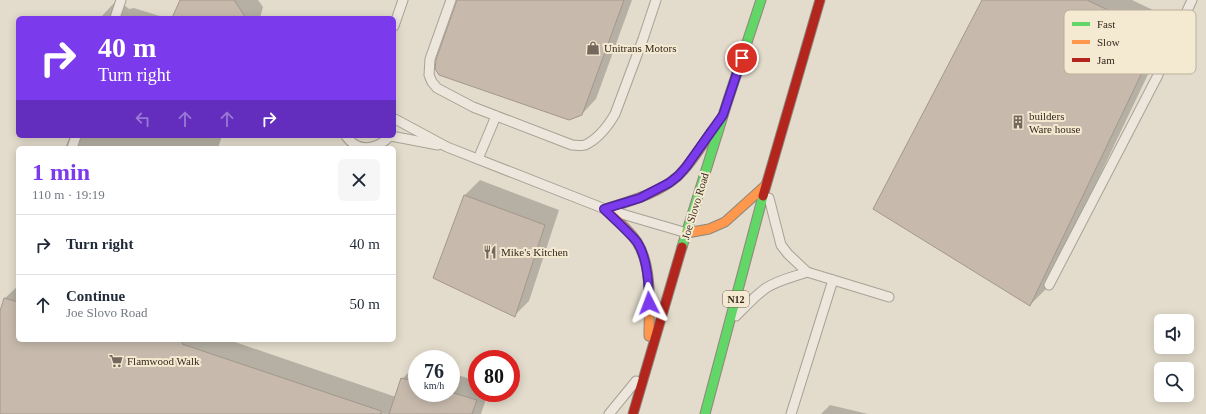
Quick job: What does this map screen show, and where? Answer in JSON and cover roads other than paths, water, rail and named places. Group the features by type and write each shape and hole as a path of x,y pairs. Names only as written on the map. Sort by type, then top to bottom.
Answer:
{"highway":[{"name":"Joe Slovo Road","path":"633,414 723,115 762,0"},
{"name":"N12","path":"706,414 766,185 820,0"},
{"path":"649,359 649,289 642,253 637,242 604,209 640,198 669,183 678,176 723,115"},
{"path":"687,233 709,228 725,222 766,185"}],"lane":[{"path":"116,16 121,0"},
{"path":"396,20 403,0"},
{"path":"451,0 430,59 429,75 437,88 473,107 572,145 584,145 598,136 610,123 615,114 656,0"},
{"path":"1187,10 1192,0"},
{"path":"1049,285 1158,74"},
{"path":"478,159 496,116"},
{"path":"396,121 447,147 604,209 687,233"},
{"path":"396,137 447,147"},
{"path":"348,138 359,146"},
{"path":"375,146 381,144 388,138"},
{"path":"766,185 781,245 806,272 889,297"},
{"path":"729,324 766,288 806,272"},
{"path":"791,414 833,280"},
{"path":"609,414 646,369"}],"place":[{"name":"Unitrans Motors","path":"593,48"},
{"name":"builders Ware house","path":"1018,122"},
{"name":"Mike's Kitchen","path":"490,252"},
{"name":"Flamwood Walk","path":"116,361"}]}
